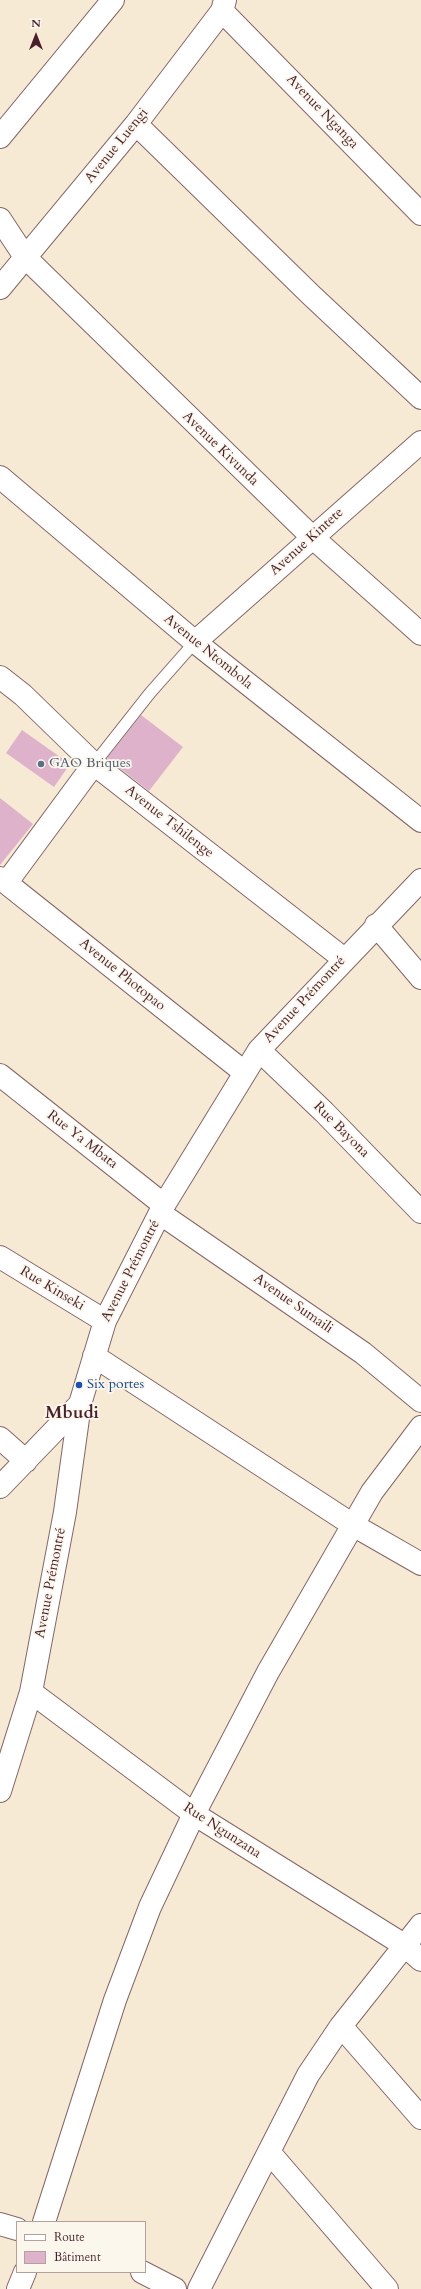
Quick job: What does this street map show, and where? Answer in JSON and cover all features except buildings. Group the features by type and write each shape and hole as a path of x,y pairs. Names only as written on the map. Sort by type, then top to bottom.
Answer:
{"street":[{"path":"0,137 101,4"},
{"name":"Avenue Luengi","path":"0,288 136,124 224,5"},
{"name":"Avenue Nganga","path":"224,5 421,214"},
{"path":"136,124 311,295 421,398"},
{"name":"Avenue Kivunda","path":"0,219 25,258 312,537 421,634"},
{"name":"Avenue Kintete","path":"195,642 421,442"},
{"name":"Avenue Ntombola","path":"0,477 195,642 421,821"},
{"name":"Avenue Tshilenge","path":"0,677 22,695 94,764 344,959"},
{"path":"3,880 94,764"},
{"name":"Avenue Photopao","path":"3,880 244,1072"},
{"name":"Avenue Prémontré","path":"0,1791 31,1692 65,1512 80,1404 105,1321 162,1209 244,1072 259,1050 376,925 421,880"},
{"path":"376,925 421,978"},
{"name":"Rue Bayona","path":"259,1050 324,1112 421,1212"},
{"name":"Rue Ya Mbata","path":"0,1075 162,1209"},
{"name":"Avenue Sumaili","path":"162,1209 364,1353 421,1401"},
{"name":"Rue Kinseki","path":"0,1257 105,1321"},
{"path":"94,1356 354,1526 421,1564"},
{"path":"0,1487 80,1404"},
{"path":"44,2221 88,2090 115,2000 150,1907 194,1814 268,1672 354,1526 372,1492 421,1427"},
{"path":"0,1438 26,1461"},
{"name":"Rue Ngunzana","path":"31,1692 194,1814 404,1945 421,1960"},
{"path":"199,2289 308,2075 341,2026 421,1925"},
{"path":"341,2026 421,2118"},
{"path":"269,2152 387,2289"},
{"path":"0,2224 16,2229"},
{"path":"18,2289 24,2273"},
{"path":"144,2273 175,2289"}],"lane":[{"path":"94,764 150,693 195,642"}],"place":[{"name":"GAO Briques","path":"41,764"},
{"name":"Six portes","path":"79,1385"}],"district":[{"name":"Mbudi","path":"72,1414"}]}
